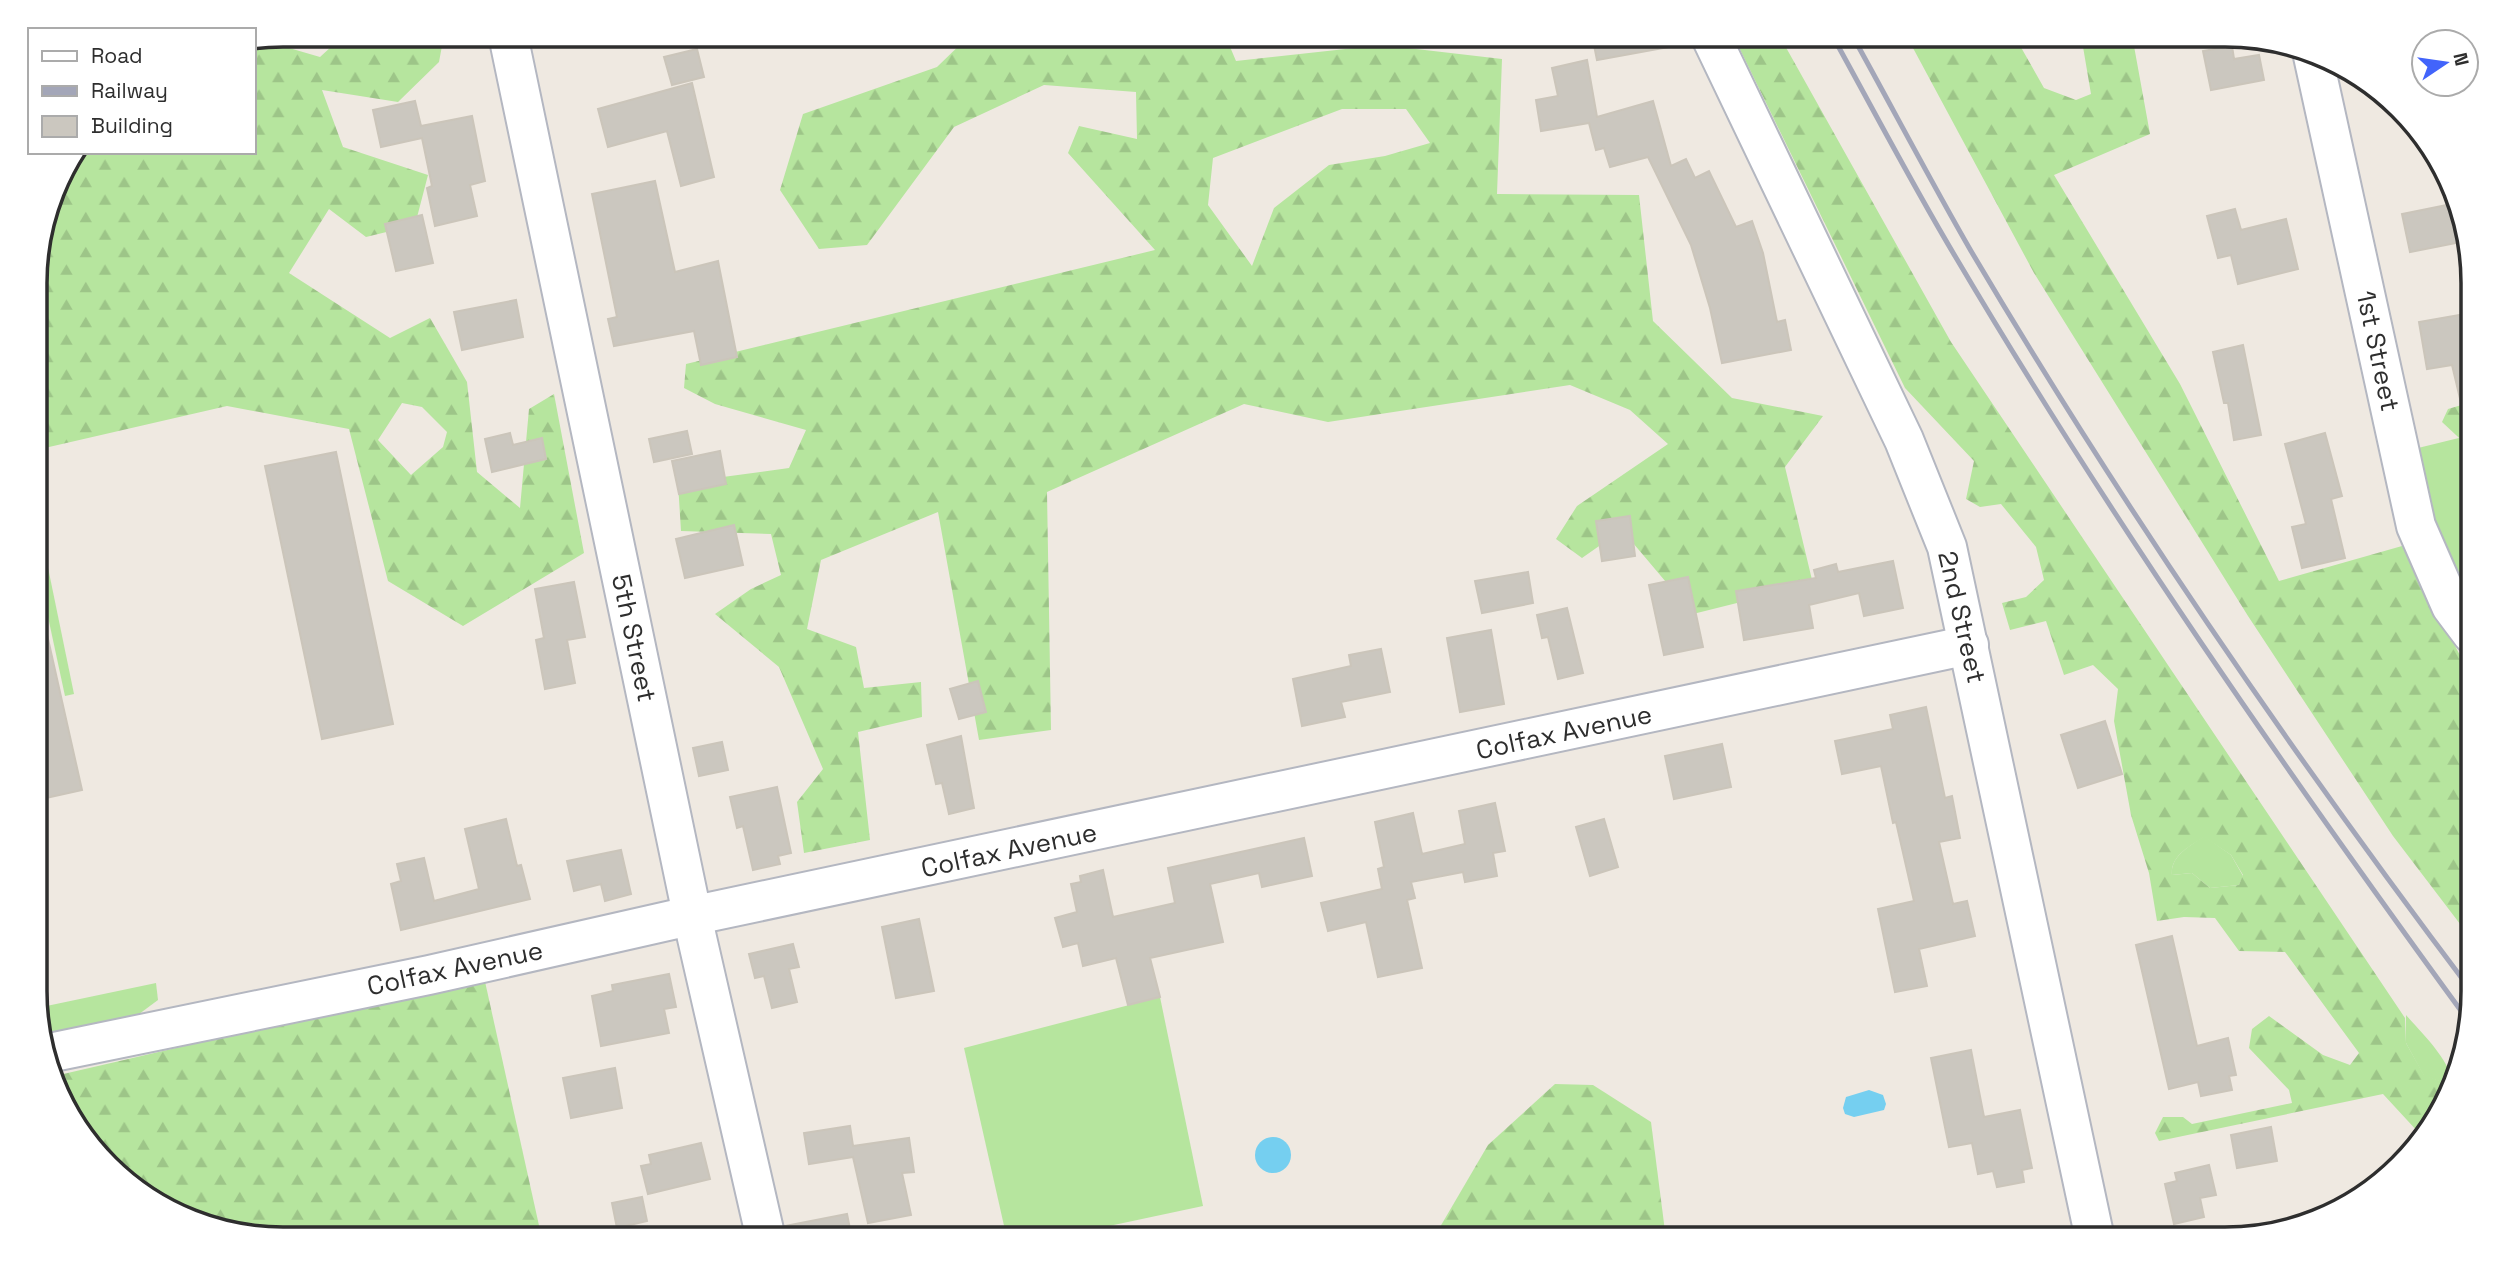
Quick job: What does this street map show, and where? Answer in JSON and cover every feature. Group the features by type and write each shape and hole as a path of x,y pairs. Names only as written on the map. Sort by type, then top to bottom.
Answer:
{"street":[{"name":"2nd Street","path":"1716,47 1926,489 1947,548 2092,1226"},
{"name":"5th Street","path":"511,48 693,916 763,1227"},
{"name":"1st Street","path":"2315,66 2416,526 2451,606 2461,619"},
{"name":"Colfax Avenue","path":"55,1052 429,975 693,916 1969,645"}],"green space":[{"path":"1360,47 1403,47 1502,59 1497,194 1639,195 1653,321 1732,398 1823,416 1785,467 1813,584 1693,614 1622,530 1582,558 1556,539 1577,506 1668,444 1630,410 1570,385 1328,422 1244,404 1047,492 1051,730 979,740 938,512 821,560 807,629 856,647 864,688 921,682 922,717 858,732 870,840 804,853 797,802 823,769 779,667 715,614 751,589 781,575 771,534 681,531 678,483 789,468 806,430 715,404 684,388 686,364 1155,250 1068,153 1079,126 1137,139 1136,92 1044,85 954,127 867,245 819,249 780,190 803,114 937,67 957,48 1230,48 1236,61","holes":["1342,109 1406,109 1430,143 1385,156 1329,165 1274,208 1252,266 1208,205 1213,158"]},
{"path":"1739,47 1786,47 1951,342 2405,1018 2406,1043 2424,1075 2442,1082 2415,1129 2383,1094 2159,1141 2155,1133 2163,1117 2183,1117 2192,1124 2292,1103 2289,1090 2249,1048 2252,1029 2269,1016 2323,1055 2350,1065 2359,1053 2285,952 2239,951 2215,918 2184,917 2157,921 2149,873 2131,815 2114,721 2118,689 2093,665 2064,675 2046,621 2010,630 2002,603 2026,597 2044,580 2036,547 2001,504 1980,507 1966,499 1974,461 1905,388","holes":["2204,837 2231,855 2243,875 2239,885 2210,888 2192,873 2172,875 2172,868 2187,848"]},
{"path":"1913,47 2021,47 2044,88 2076,100 2091,94 2083,47 2134,47 2150,134 2054,175 2180,384 2279,581 2402,546 2461,657 2461,925 2393,836 2248,616 2034,273"},
{"path":"289,48 320,57 330,48 442,48 439,62 398,102 322,90 343,147 428,175 415,225 366,237 329,209 289,273 390,338 430,318 467,382 477,472 520,508 529,409 554,394 584,553 463,626 388,581 349,429 227,406 48,447 48,268 55,222 79,165 86,154 256,154 256,50","holes":["402,403 422,407 447,432 443,447 411,475 378,440"]},
{"path":"2461,405 2461,440 2442,422 2448,409"},
{"path":"2461,437 2461,585 2434,522 2414,449"},
{"path":"48,566 74,694 65,696 48,615"},
{"path":"2204,836 2231,855 2243,876 2239,885 2210,888 2192,873 2172,875 2174,862 2178,857"},
{"path":"484,977 539,1227 283,1227 222,1219 179,1202 152,1187 116,1158 79,1109 63,1074"},
{"path":"156,983 158,1000 131,1020 52,1036 48,1006"},
{"path":"1160,997 1203,1206 1106,1227 1004,1227 964,1048"},
{"path":"2406,1015 2448,1068 2442,1082 2424,1076 2406,1043"},
{"path":"1555,1084 1593,1085 1651,1122 1664,1226 1440,1226 1488,1145"}],"water":[{"path":"1869,1090 1883,1095 1886,1104 1884,1110 1854,1117 1845,1114 1843,1108 1846,1097"},
{"path":"1273,1137 1286,1142 1291,1155 1286,1168 1273,1173 1260,1168 1255,1155 1260,1142"}],"building":[{"path":"1594,47 1667,47 1597,60"},
{"path":"2232,47 2234,59 2259,55 2264,80 2211,90 2203,51"},
{"path":"697,49 704,77 672,85 664,57"},
{"path":"1587,60 1597,117 1653,101 1671,166 1686,159 1695,178 1709,171 1736,227 1752,221 1763,253 1777,322 1785,320 1791,350 1722,363 1710,308 1691,245 1648,157 1610,167 1604,148 1596,150 1589,123 1541,131 1536,100 1558,96 1552,68"},
{"path":"692,83 714,177 681,186 667,131 608,147 598,109"},
{"path":"415,101 421,126 472,116 485,181 470,185 477,216 435,226 427,188 432,186 422,138 381,147 373,110"},
{"path":"655,181 675,272 718,261 737,357 701,365 694,331 614,346 608,319 617,317 592,194"},
{"path":"2447,205 2457,243 2410,252 2402,214"},
{"path":"2235,209 2241,230 2286,219 2298,269 2238,284 2231,255 2218,258 2207,216"},
{"path":"422,215 433,263 396,271 385,224"},
{"path":"516,300 523,337 462,350 454,312"},
{"path":"2461,315 2461,403 2452,365 2427,369 2419,322"},
{"path":"2243,345 2261,435 2234,440 2228,403 2224,403 2213,352"},
{"path":"687,431 692,454 654,462 649,439"},
{"path":"510,433 513,445 542,438 546,459 492,472 485,439"},
{"path":"2325,433 2342,496 2331,499 2345,558 2302,568 2292,527 2306,524 2285,444"},
{"path":"720,451 726,484 679,494 672,461"},
{"path":"336,452 393,724 322,739 265,466"},
{"path":"1630,516 1635,556 1602,561 1596,521"},
{"path":"734,525 743,565 685,578 676,539"},
{"path":"1893,561 1903,608 1864,616 1859,593 1809,605 1813,628 1744,640 1736,591 1816,578 1814,570 1836,564 1838,572"},
{"path":"1528,572 1533,603 1482,613 1475,581"},
{"path":"1688,577 1703,647 1664,655 1649,585"},
{"path":"574,582 585,637 567,640 575,683 545,689 536,640 544,638 535,589"},
{"path":"1567,608 1583,673 1558,679 1548,637 1542,638 1537,615"},
{"path":"1491,630 1504,704 1460,712 1447,638"},
{"path":"47,637 82,790 47,798"},
{"path":"1381,649 1390,692 1341,702 1345,717 1302,726 1293,679 1351,666 1349,655"},
{"path":"978,681 986,712 959,719 950,689"},
{"path":"1926,707 1945,798 1952,796 1960,838 1939,842 1953,904 1967,901 1975,936 1919,949 1927,986 1895,992 1878,909 1914,901 1896,822 1893,823 1881,766 1842,774 1835,741 1893,729 1890,715"},
{"path":"2105,721 2122,774 2078,788 2061,735"},
{"path":"961,736 974,808 949,814 942,783 936,784 927,745"},
{"path":"722,742 728,770 699,776 693,748"},
{"path":"1722,744 1731,787 1674,799 1665,756"},
{"path":"777,787 791,853 778,856 780,864 753,870 743,826 737,828 730,797"},
{"path":"1495,803 1505,851 1493,853 1497,876 1465,882 1463,872 1411,882 1415,898 1407,900 1422,968 1378,977 1366,922 1328,931 1321,903 1382,889 1378,869 1384,867 1375,822 1413,813 1422,854 1465,844 1459,811"},
{"path":"506,819 517,866 521,865 530,899 401,930 391,884 401,881 397,864 424,858 434,901 479,889 465,829"},
{"path":"1604,819 1618,867 1590,876 1576,827"},
{"path":"1304,838 1312,876 1262,887 1259,873 1210,884 1223,942 1150,958 1160,997 1128,1005 1116,958 1083,966 1078,943 1063,947 1055,918 1077,912 1071,884 1081,882 1080,876 1103,870 1113,917 1175,903 1168,868"},
{"path":"621,850 631,894 605,901 601,884 574,891 567,861"},
{"path":"919,919 934,991 896,998 882,927"},
{"path":"2172,936 2197,1046 2228,1038 2236,1075 2229,1076 2232,1090 2201,1096 2198,1082 2169,1089 2136,945"},
{"path":"793,944 799,967 789,969 797,1002 772,1008 764,976 755,978 749,954"},
{"path":"669,974 676,1007 664,1009 669,1033 601,1046 592,996 613,991 612,985"},
{"path":"1971,1050 1984,1117 2020,1110 2032,1168 2022,1170 2024,1182 1997,1187 1993,1171 1978,1174 1972,1143 1949,1147 1931,1058"},
{"path":"615,1068 622,1108 571,1118 563,1078"},
{"path":"850,1126 853,1146 909,1138 914,1172 902,1173 911,1215 868,1223 853,1157 809,1164 804,1133"},
{"path":"2271,1127 2277,1161 2237,1168 2231,1135"},
{"path":"701,1143 710,1179 648,1194 641,1166 651,1164 649,1155"},
{"path":"2209,1165 2216,1195 2200,1198 2204,1217 2174,1224 2165,1184 2177,1181 2175,1173"},
{"path":"642,1197 647,1221 617,1227 612,1203"},
{"path":"847,1214 850,1227 785,1227"}],"railway":[{"path":"1839,47 1939,229 2075,452 2202,644 2460,1009"},
{"path":"1859,47 1971,251 2088,442 2275,721 2461,977"}]}
